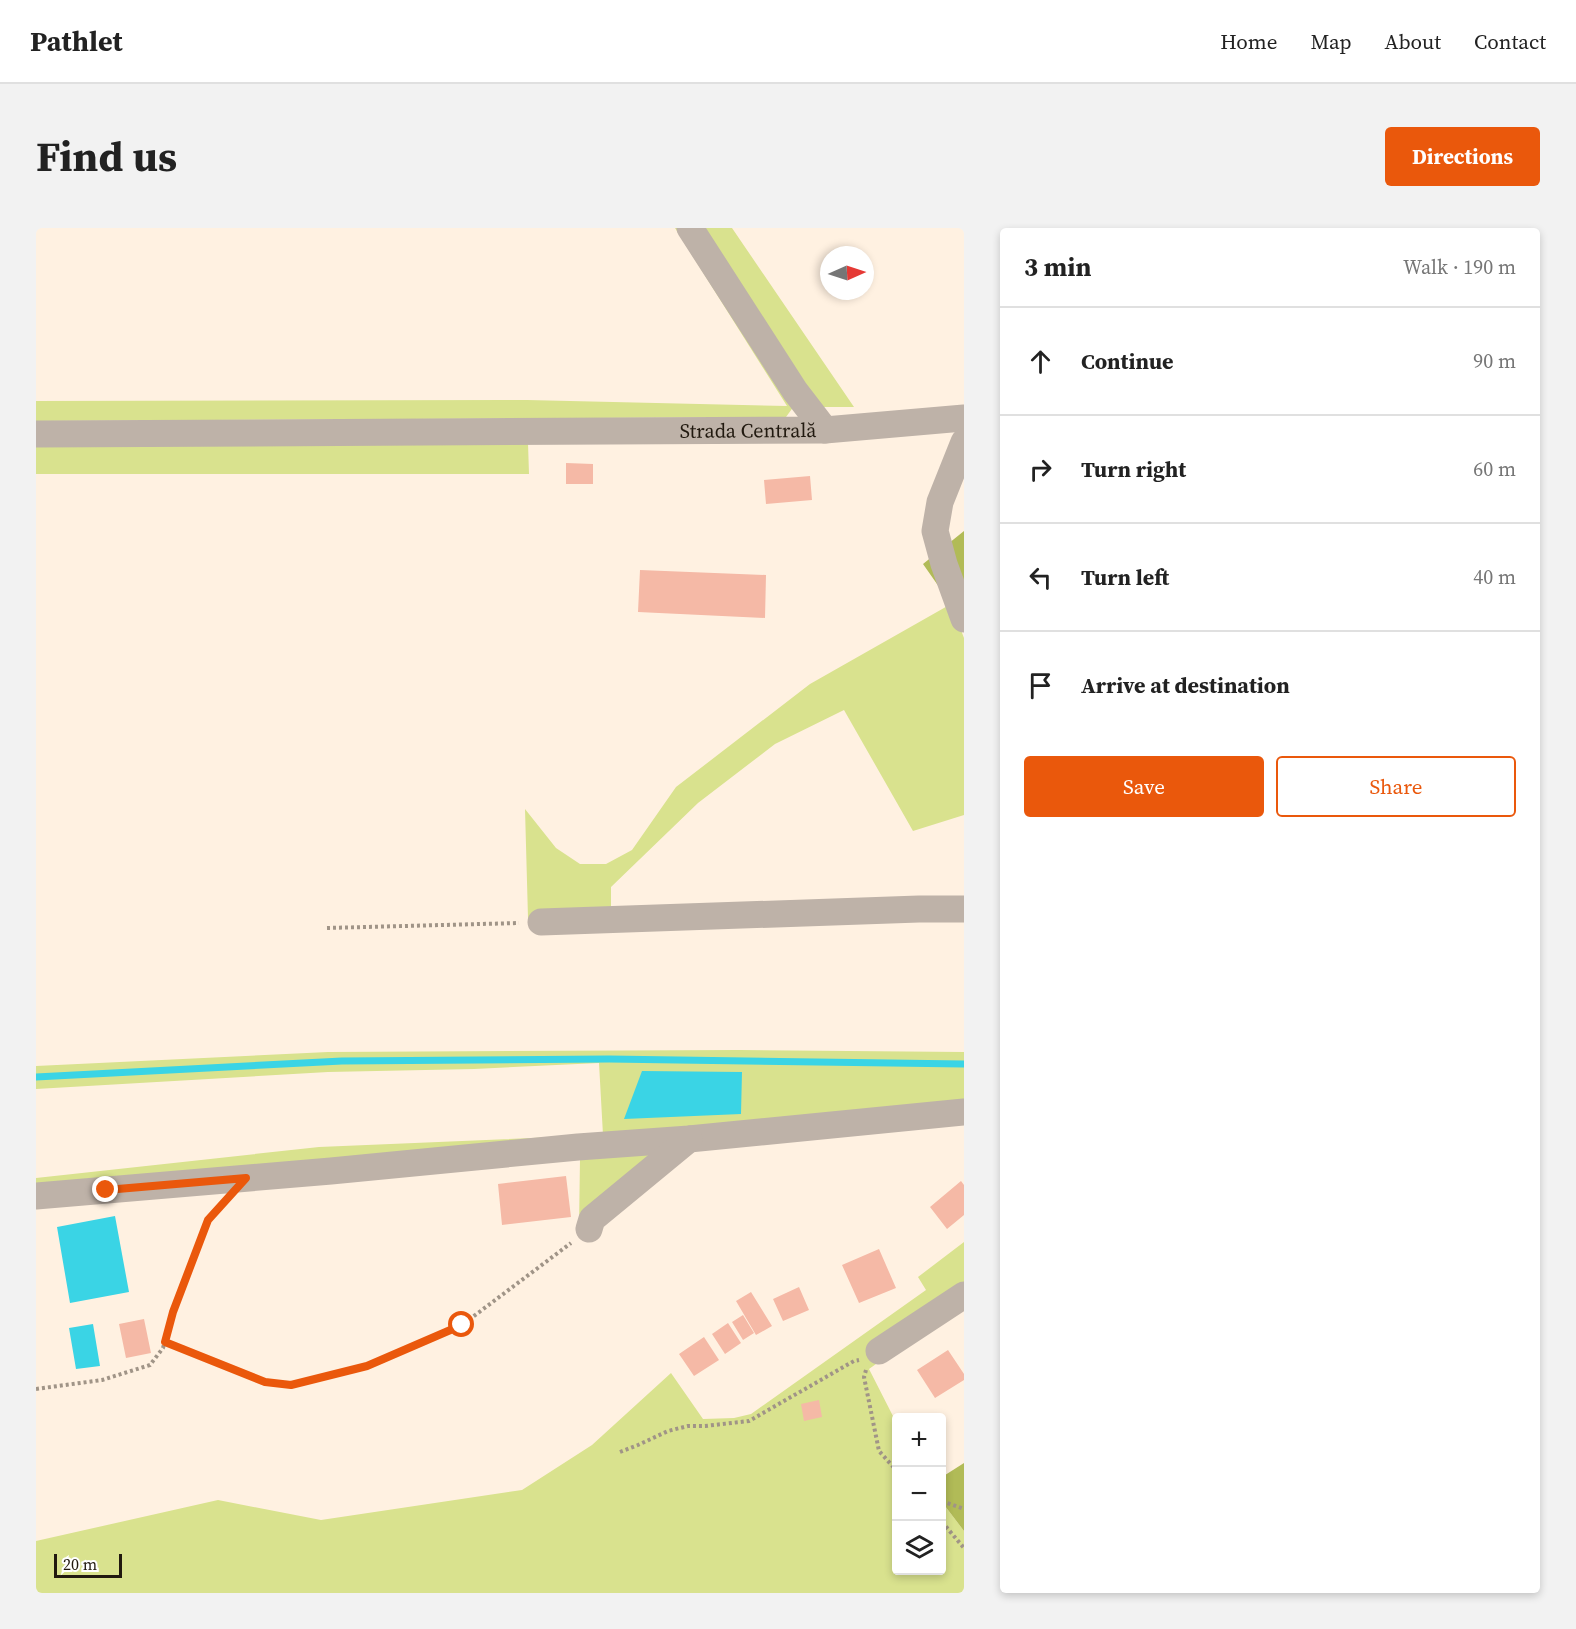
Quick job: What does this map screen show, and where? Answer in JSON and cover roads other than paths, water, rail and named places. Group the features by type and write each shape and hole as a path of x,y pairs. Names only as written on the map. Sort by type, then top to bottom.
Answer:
{"street":[{"path":"690,228 795,392 825,430"},
{"name":"Strada Centrală","path":"36,434 825,430 964,418"},
{"path":"964,442 940,502 935,531 964,619"},
{"path":"540,922 964,909"},
{"path":"36,1196 689,1139 964,1112"},
{"path":"588,1230 592,1219 689,1139"},
{"path":"874,1355 964,1295"}],"water":[{"path":"642,1071 742,1072 741,1114 624,1119"},
{"path":"115,1216 129,1292 70,1303 57,1227"},
{"path":"93,1324 100,1366 76,1369 69,1328"}],"waterway":[{"path":"36,1077 342,1061 609,1059 964,1064"}]}
